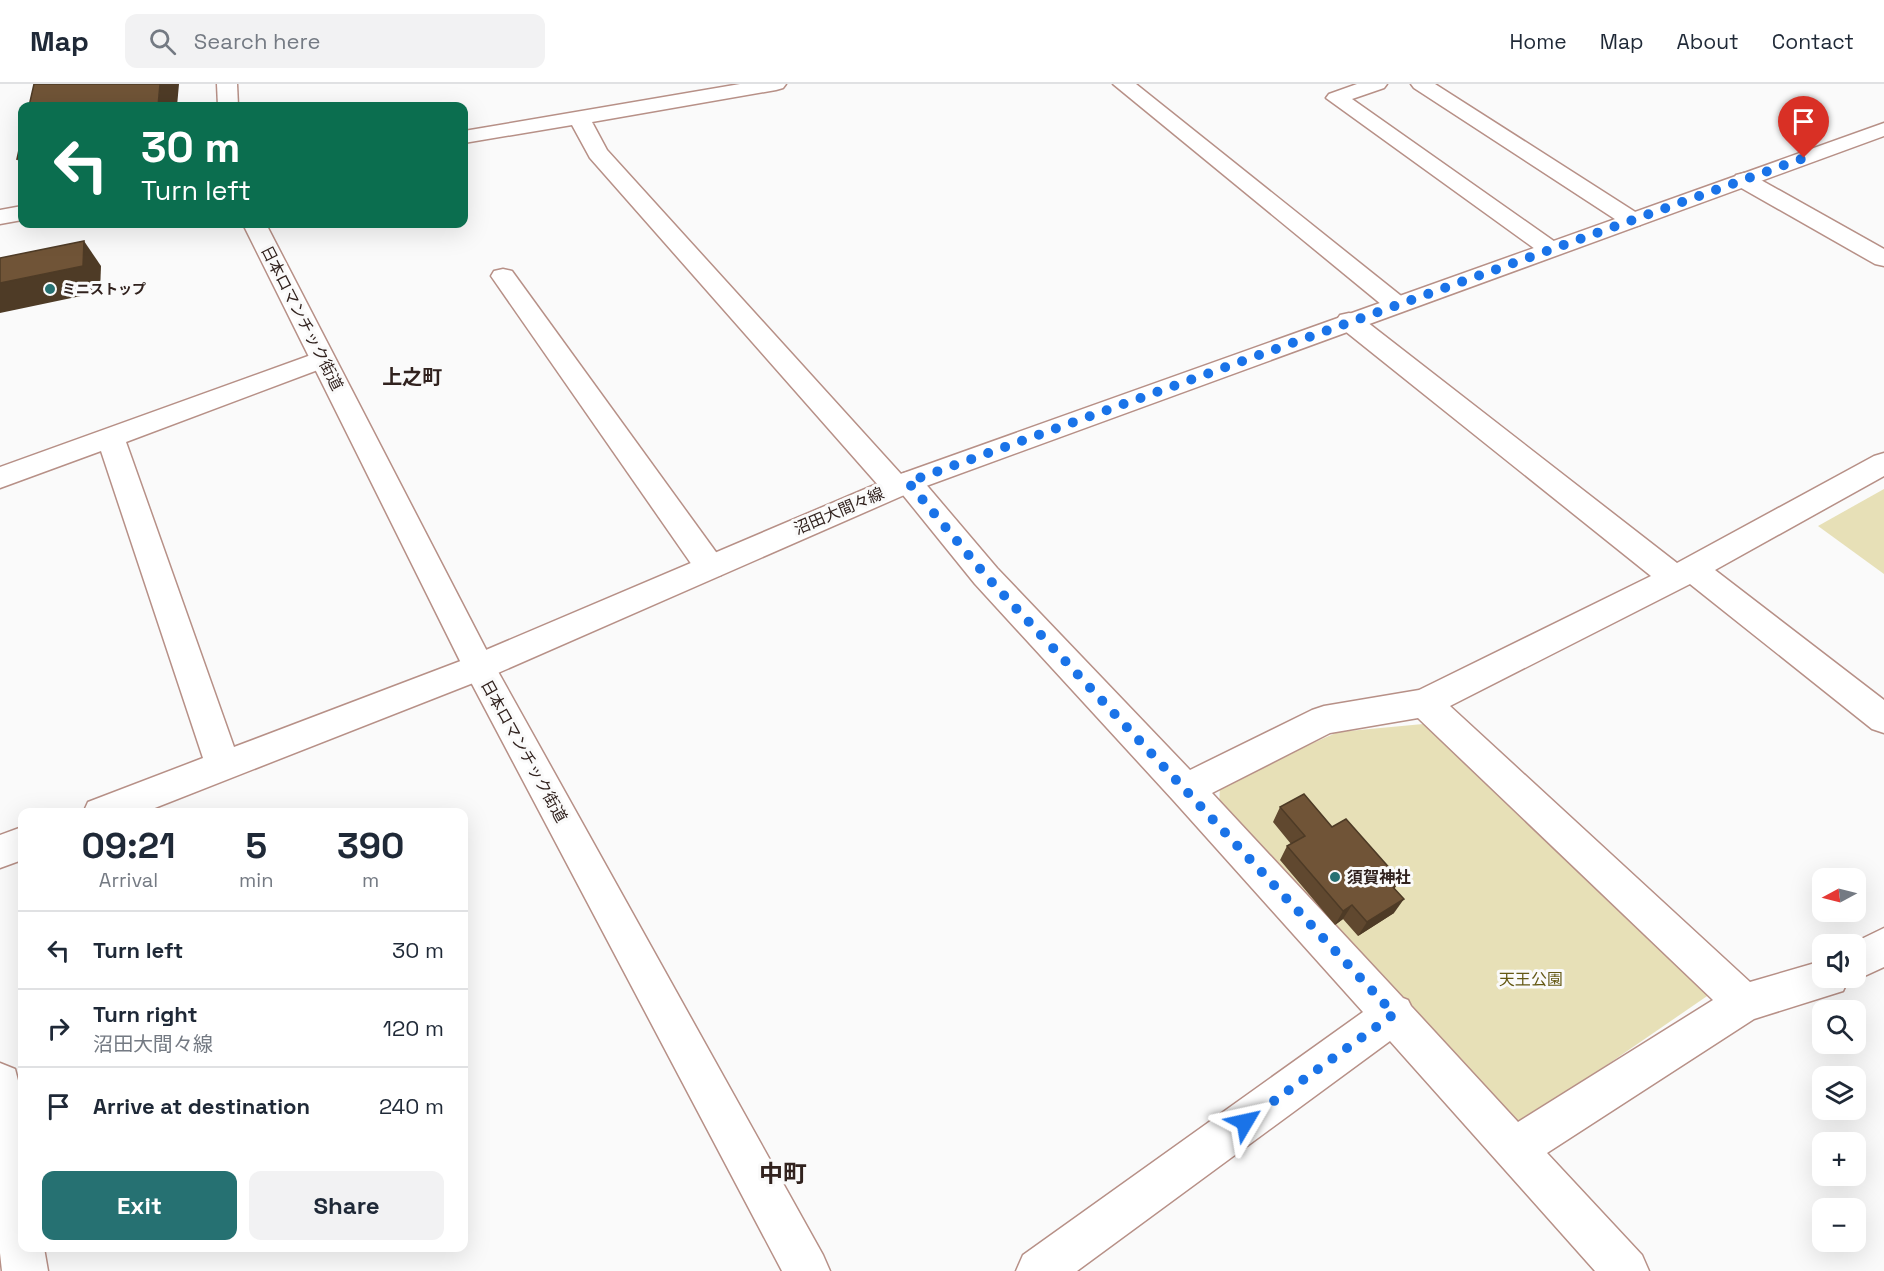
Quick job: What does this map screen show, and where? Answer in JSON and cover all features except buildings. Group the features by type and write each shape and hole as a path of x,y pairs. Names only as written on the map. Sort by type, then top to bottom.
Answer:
{"main road":[{"path":"227,84 228,102"},
{"path":"468,136 579,118 664,93 776,84"},
{"path":"1123,84 1396,304"},
{"path":"1377,84 1336,98 1550,249"},
{"path":"1421,84 1632,220"},
{"path":"579,118 598,153 986,576 1394,1014 1626,1271"},
{"name":"沼田大間々線","path":"114,808 479,667 902,484 1884,129"},
{"path":"1744,180 1884,259"},
{"path":"0,218 18,214"},
{"name":"日本ロマンチック街道","path":"256,228 479,667 807,1271"},
{"path":"502,276 710,567"},
{"path":"1349,321 1684,573 1884,719"},
{"path":"0,478 322,359"},
{"path":"110,437 223,766"},
{"path":"1186,789 1324,720 1425,703 1684,573 1884,463"},
{"path":"1425,703 1744,1003"},
{"path":"0,852 18,845"},
{"path":"1866,956 1884,946"},
{"path":"1515,1149 1744,1003 1812,983"},
{"path":"1040,1271 1394,1014"},
{"path":"0,1084 18,1219"},
{"path":"22,1252 25,1271"}],"green space":[{"path":"1884,489 1884,574 1818,526"},
{"name":"天王公園","path":"1423,724 1713,992 1524,1122 1510,1123 1219,809 1220,784 1338,732"}],"place":[{"name":"ミニストップ","path":"50,289"},
{"name":"須賀神社","path":"1335,877"}],"district":[{"name":"上之町","path":"412,377"},
{"name":"中町","path":"783,1173"}],"route":[{"path":"1245,1122 1394,1014 986,576 908,482 1804,158"}]}
